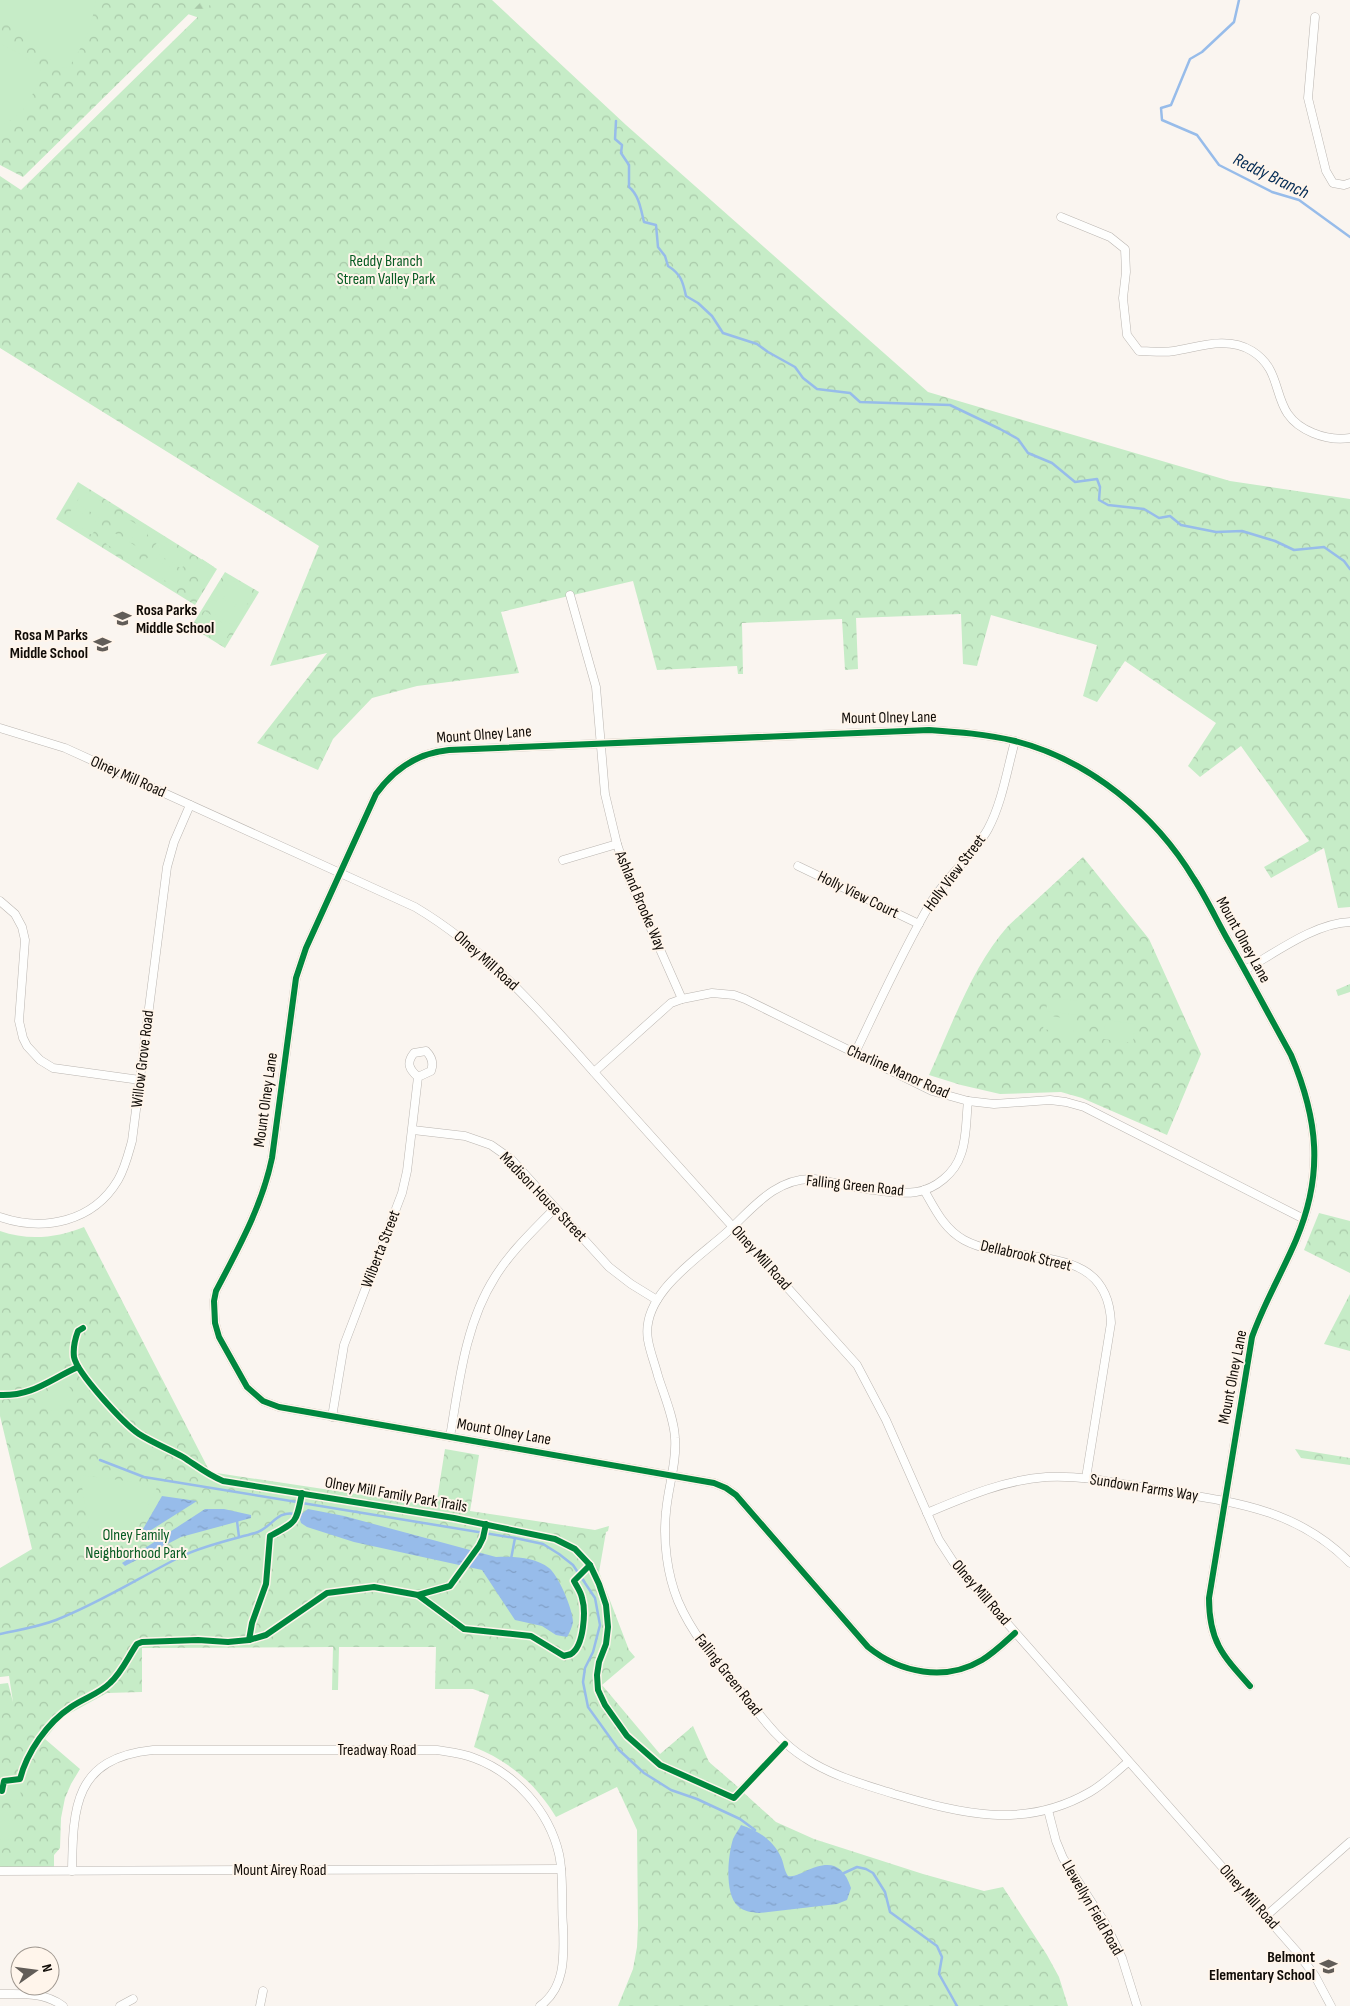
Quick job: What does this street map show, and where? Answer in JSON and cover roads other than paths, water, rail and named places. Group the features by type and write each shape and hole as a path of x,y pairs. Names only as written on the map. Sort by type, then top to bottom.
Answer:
{"street":[{"path":"1315,18 1308,98 1326,171 1333,183 1350,184"},
{"path":"1061,217 1110,237 1124,249 1127,258 1123,298 1127,335 1139,351 1173,351 1205,344 1239,346 1251,351 1269,367 1274,377 1281,403 1289,418 1302,429 1325,438 1350,438"},
{"name":"Ashland Brooke Way","path":"570,595 596,687 605,794 617,844 628,878 682,999"},
{"name":"Olney Mill Road","path":"0,728 65,748 416,907 439,921 488,960 511,982 857,1365 886,1420 939,1540 954,1563 1266,1916 1313,1972 1331,2006"},
{"name":"Mount Olney Lane","path":"1015,1633 995,1652 973,1665 960,1669 938,1673 916,1671 897,1666 879,1656 868,1646 736,1495 726,1488 714,1483 279,1407 264,1401 247,1387 219,1337 215,1323 214,1301 216,1291 255,1214 267,1184 296,978 306,948 376,794 385,781 405,764 436,751 602,742 928,730 976,733 1015,742 1048,753 1082,770 1117,793 1146,817 1194,878 1291,1055 1310,1107 1314,1134 1315,1164 1312,1193 1296,1240 1261,1312 1252,1337 1208,1598 1209,1620 1214,1638 1230,1664 1250,1686"},
{"name":"Holly View Street","path":"855,1054 919,924 938,891 978,844 988,828 997,807 1015,742"},
{"name":"Willow Grove Road","path":"0,1217 23,1224 49,1225 69,1220 99,1203 115,1185 125,1166 132,1141 167,867 174,842 190,805"},
{"path":"563,860 617,844"},
{"name":"Holly View Court","path":"798,866 919,924"},
{"path":"0,901 14,914 22,927 25,940 19,1021 27,1046 40,1060 53,1068 140,1080"},
{"path":"1245,970 1311,933 1328,926 1350,922"},
{"name":"Charline Manor Road","path":"594,1072 664,1008 682,999 712,993 734,995 932,1091 968,1101 994,1104 1050,1100 1084,1107 1304,1219"},
{"name":"Wilberta Street","path":"332,1417 344,1345 402,1194 407,1171 418,1077"},
{"name":"Falling Green Road","path":"968,1101 962,1152 959,1160 946,1178 924,1190 897,1192 802,1178 789,1182 776,1188 665,1287 648,1319 647,1339 675,1432 676,1452 666,1512 666,1555 671,1580 678,1601 696,1636 776,1734 789,1747 805,1758 844,1778 942,1808 984,1815 1010,1815 1048,1810 1089,1792 1105,1782 1128,1762"},
{"name":"Madison House Street","path":"412,1130 465,1136 491,1145 510,1159 609,1267 631,1284 657,1300"},
{"name":"Dellabrook Street","path":"924,1190 941,1220 952,1232 964,1240 987,1249 1067,1262 1087,1271 1105,1290 1111,1310 1111,1323 1086,1478"},
{"path":"450,1437 466,1344 482,1300 494,1277 510,1255 554,1208"},
{"name":"Sundown Farms Way","path":"927,1513 972,1494 1010,1483 1046,1477 1086,1478 1262,1509 1307,1528 1338,1550 1350,1563"},
{"name":"Treadway Road","path":"72,1871 74,1818 81,1793 87,1783 102,1768 134,1752 153,1750 437,1750 476,1758 499,1771 522,1789 535,1804 554,1838 561,1869 564,1957 558,1986 540,2006"},
{"name":"Llewellyn Field Road","path":"1048,1810 1056,1841 1063,1858 1105,1923 1122,1958 1137,2006"},
{"path":"1266,1916 1350,1842"},
{"name":"Mount Airey Road","path":"0,1871 561,1869"},
{"path":"260,2006 263,1992"},
{"path":"0,1994 33,1994 51,1998 63,2006"},
{"path":"120,2006 133,1999"}],"water":[{"path":"162,1496 197,1501 148,1532 143,1529"},
{"path":"205,1509 224,1509 251,1515 251,1518 181,1537 125,1566 122,1563"},
{"path":"308,1509 344,1516 496,1557 523,1558 543,1564 557,1578 568,1602 573,1622 570,1631 567,1637 556,1635 542,1626 515,1620 482,1570 354,1542 307,1527 301,1523 299,1516"},
{"path":"741,1825 754,1830 770,1841 778,1851 788,1876 795,1876 820,1866 827,1865 838,1868 847,1879 851,1888 847,1900 837,1904 759,1913 740,1908 731,1893 728,1874 733,1839"}],"waterway":[{"name":"Reddy Branch","path":"1239,0 1234,22 1202,52 1190,59 1171,105 1161,108 1162,120 1197,135 1219,165 1272,192 1299,200 1350,237"},
{"path":"616,121 615,139 622,145 621,153 629,165 629,187 637,198 644,222 656,225 658,247 665,256 668,266 681,279 686,296 698,303 712,316 723,333 757,344 795,367 803,378 817,389 850,393 860,402 950,405 1018,439 1028,453 1052,463 1075,482 1097,479 1100,487 1099,500 1108,505 1144,509 1159,518 1170,516 1181,525 1216,532 1242,531 1275,541 1294,550 1324,547 1344,561 1350,569"},
{"path":"100,1460 144,1477 297,1502"},
{"path":"302,1503 515,1538 543,1544 559,1554 573,1565 595,1598 600,1625 593,1652 585,1668 583,1682 588,1707 619,1750 644,1773 671,1790 697,1799 740,1819 755,1830"},
{"path":"0,1634 56,1620 104,1598 191,1552 261,1531 278,1517 295,1514"},
{"path":"237,1521 239,1537"},
{"path":"511,1559 515,1538"},
{"path":"844,1873 857,1867 873,1873 885,1892 890,1912 937,1946 942,1957 939,1974 957,2006"}],"place":[{"name":"Rosa Parks Middle School","path":"122,619"},
{"name":"Rosa M Parks Middle School","path":"102,644"},
{"name":"Belmont Elementary School","path":"1329,1966"}],"park label":[{"name":"Reddy Branch Stream Valley Park","path":"386,270"},
{"name":"Olney Family Neighborhood Park","path":"136,1544"}]}
